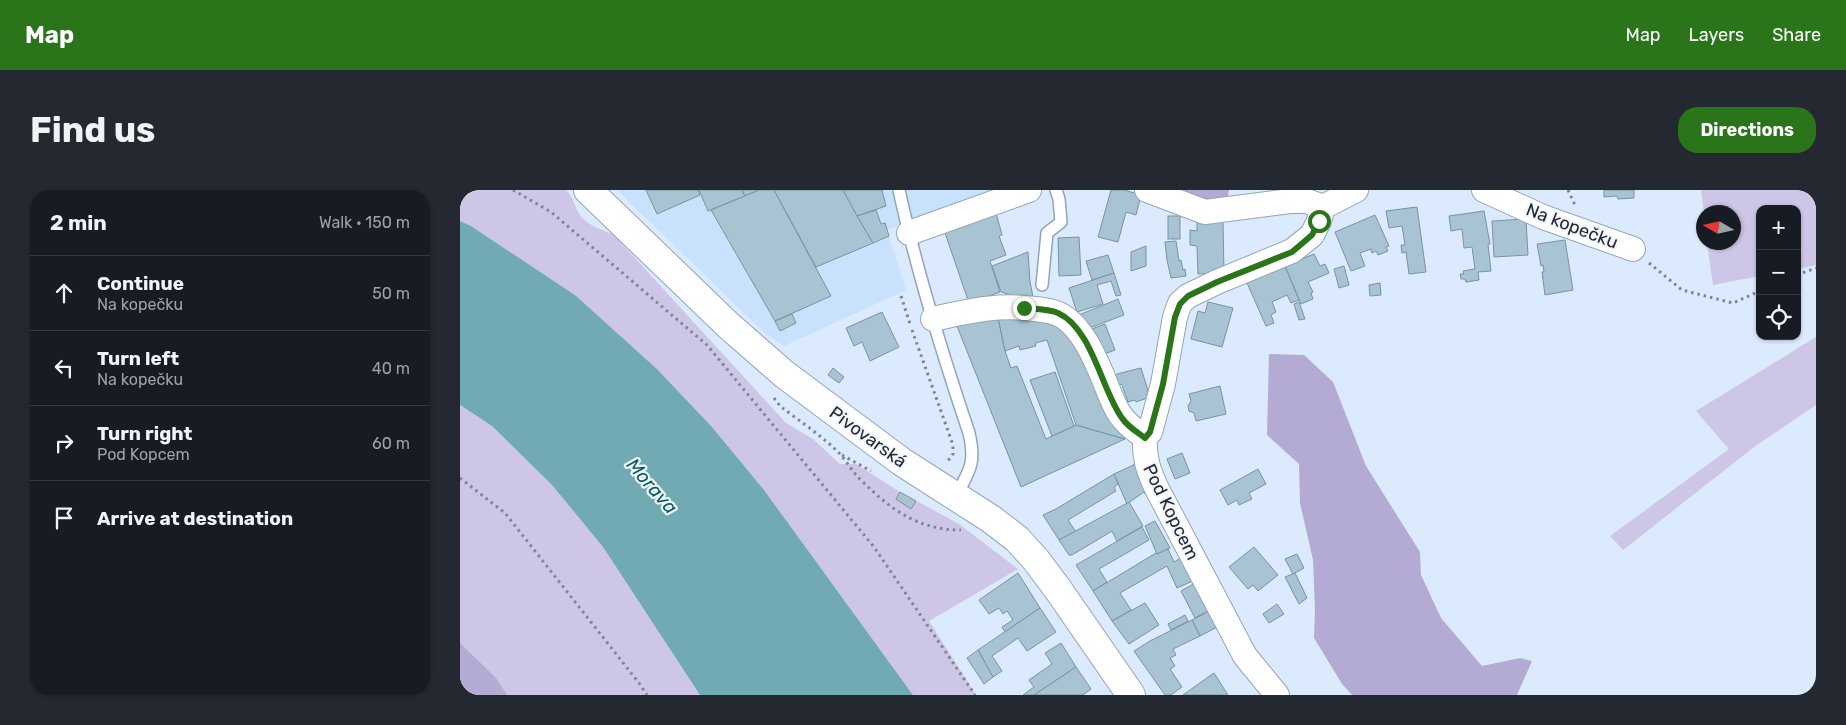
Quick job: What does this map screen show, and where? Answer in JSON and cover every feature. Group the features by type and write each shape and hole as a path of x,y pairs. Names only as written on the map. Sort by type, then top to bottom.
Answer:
{"main road":[{"name":"Pivovarská","path":"588,190 728,325 784,374 902,462 998,524 1025,547 1057,588 1131,695"}],"street":[{"path":"909,233 1029,190"},
{"path":"1147,190 1205,212 1290,201 1306,201 1322,207 1356,190"},
{"name":"Na kopečku","path":"1484,190 1543,216 1633,249"},
{"path":"1145,438 1150,432 1163,384 1175,317 1180,304 1188,296 1217,282 1292,252 1312,235 1319,221 1322,207"},
{"name":"Pod Kopcem","path":"933,319 999,306 1058,313 1074,326 1093,355 1122,418 1130,427 1145,438 1146,464 1156,487 1245,656 1277,695"}],"lane":[{"path":"899,190 933,319 972,444 972,463 956,496"},
{"path":"1042,285 1047,234 1061,222 1059,199 1056,190"}],"path":[{"path":"513,190 551,212 707,345 874,548 975,695"},
{"path":"1633,249 1682,290 1733,303 1756,293"},
{"path":"1801,274 1816,268"},
{"path":"901,296 939,411 953,446 953,454 948,462 942,463"},
{"path":"767,391 780,406 839,453 861,480 890,507 926,526 938,529 966,530"},
{"path":"460,478 505,513 647,695"}],"shaded area":[{"path":"460,190 566,190 581,216 593,226 613,234 786,423 813,439 840,464 856,464 900,492 959,524 1018,569 929,621 976,695 913,695 764,490 712,427 657,369 575,295 471,226 460,221"},
{"path":"617,190 994,190 995,193 887,230 906,290 784,346 768,336"},
{"path":"1159,190 1229,190 1227,202 1206,206"},
{"path":"1701,190 1816,190 1816,265 1801,268 1801,205 1756,205 1756,277 1713,285 1708,250 1741,250 1741,205 1703,205"},
{"path":"1816,337 1816,405 1754,447 1623,550 1610,536 1729,449 1696,411"},
{"path":"1269,354 1304,355 1333,382 1366,466 1420,552 1421,575 1441,618 1482,666 1520,658 1532,661 1517,695 1352,695 1342,684 1314,638 1313,560 1300,503 1299,464 1267,435"},
{"path":"460,405 492,426 552,485 603,547 700,695 460,695"},
{"path":"460,643 496,678 507,695 460,695"}],"water":[{"name":"Morava","path":"460,221 471,226 575,295 657,369 712,427 764,490 913,695 700,695 603,547 552,485 492,426 460,405"}],"building":[{"path":"646,190 698,190 700,195 657,214"},
{"path":"699,190 742,190 745,196 708,211"},
{"path":"742,190 759,190 745,196"},
{"path":"759,190 774,190 831,296 775,321 711,210"},
{"path":"774,190 843,190 873,243 816,267"},
{"path":"843,190 882,190 886,206 857,216"},
{"path":"1111,190 1124,190 1141,195 1136,215 1126,212 1118,242 1098,237"},
{"path":"1604,190 1634,190 1634,198 1618,199 1617,196 1604,197"},
{"path":"1417,207 1426,272 1409,274 1406,252 1402,253 1401,245 1405,245 1402,226 1389,228 1386,211"},
{"path":"876,210 881,224 885,223 889,236 873,243 857,216"},
{"path":"1484,211 1490,244 1488,244 1491,271 1478,272 1479,280 1466,282 1465,279 1461,279 1460,274 1464,274 1463,271 1475,269 1472,247 1464,248 1462,229 1451,231 1449,216"},
{"path":"996,213 1002,235 999,236 1006,255 990,261 1000,292 969,303 944,230"},
{"path":"1375,215 1389,246 1386,247 1388,251 1378,255 1376,251 1372,253 1371,249 1360,253 1365,266 1351,271 1335,232"},
{"path":"1168,216 1180,216 1180,239 1168,239"},
{"path":"1526,219 1528,255 1494,257 1492,221"},
{"path":"1197,221 1223,221 1224,273 1198,274 1197,246 1190,245 1190,230 1197,231"},
{"path":"1079,237 1081,275 1059,276 1058,238"},
{"path":"1565,240 1573,290 1545,295 1543,265 1541,266 1537,244"},
{"path":"1176,241 1179,261 1181,260 1186,276 1171,278 1165,242"},
{"path":"1146,246 1146,266 1131,271 1131,252"},
{"path":"1028,252 1030,282 1034,302 1001,292 992,266"},
{"path":"1314,254 1320,266 1325,264 1329,273 1308,282 1313,292 1311,293 1313,299 1301,304 1285,266"},
{"path":"1108,255 1114,273 1092,280 1086,261"},
{"path":"1285,266 1299,300 1291,303 1287,295 1272,302 1276,312 1271,315 1274,323 1266,326 1247,283"},
{"path":"1344,266 1349,285 1339,288 1334,269"},
{"path":"1114,273 1121,295 1116,296 1111,281 1097,285 1103,304 1077,312 1069,288"},
{"path":"1380,283 1381,295 1370,296 1369,285"},
{"path":"1118,299 1124,315 1084,330 1079,315"},
{"path":"1208,302 1233,308 1222,347 1191,339 1198,311 1205,313"},
{"path":"1299,302 1305,319 1299,320 1294,304"},
{"path":"882,312 899,347 870,361 862,342 854,346 846,328"},
{"path":"792,314 796,323 780,331 775,321"},
{"path":"998,317 1005,351 1011,368 1017,366 1046,439 1076,425 1125,439 1021,487 957,326"},
{"path":"998,317 1056,323 1082,348 1125,439 1076,425 1047,340 1035,343 1036,346 1020,350 1019,346 1005,351"},
{"path":"1105,324 1115,350 1099,356 1089,330"},
{"path":"833,368 844,377 839,383 828,375"},
{"path":"1141,368 1150,397 1136,402 1135,400 1128,402 1122,385 1115,387 1111,378 1117,374"},
{"path":"1055,372 1074,426 1052,436 1030,380"},
{"path":"1220,386 1226,414 1196,421 1194,413 1189,411 1188,406 1191,401 1189,394"},
{"path":"1182,453 1190,473 1175,479 1167,459"},
{"path":"1140,462 1150,490 1127,504 1114,474"},
{"path":"1258,469 1266,484 1249,493 1252,499 1239,505 1237,500 1228,505 1220,490"},
{"path":"1114,474 1118,484 1114,487 1116,491 1068,520 1076,532 1059,540 1043,515"},
{"path":"900,492 916,501 911,509 896,499"},
{"path":"1129,502 1143,526 1117,541 1112,531 1069,555 1059,540"},
{"path":"1155,521 1170,548 1157,554 1145,526"},
{"path":"1142,527 1149,540 1099,569 1107,582 1093,591 1076,565"},
{"path":"1254,547 1278,575 1258,591 1253,585 1248,589 1229,567"},
{"path":"1168,549 1174,562 1184,556 1195,580 1177,588 1167,566 1120,593 1131,610 1112,621 1093,591 1156,553"},
{"path":"1297,554 1304,568 1293,574 1285,559"},
{"path":"1018,573 1040,608 1005,632 1002,627 1013,620 1007,611 1003,614 999,608 989,614 979,600"},
{"path":"1295,573 1307,598 1299,604 1285,577"},
{"path":"1199,581 1213,608 1195,618 1181,591"},
{"path":"1145,603 1159,625 1129,644 1112,621"},
{"path":"1277,604 1284,614 1269,623 1263,614"},
{"path":"1040,608 1056,632 1027,651 1018,638 992,656 1002,671 993,677 978,650"},
{"path":"1214,609 1221,625 1200,636 1192,620"},
{"path":"1185,615 1188,621 1171,630 1168,624"},
{"path":"1192,620 1200,636 1173,649 1176,655 1170,658 1175,666 1170,669 1182,687 1171,695 1165,695 1134,651"},
{"path":"1061,643 1076,667 1034,695 1023,695 1034,687 1029,680 1052,664 1045,653"},
{"path":"978,650 993,677 984,684 967,658"},
{"path":"1076,667 1091,689 1083,695 1034,695"},
{"path":"1214,673 1228,695 1183,695"}],"route":[{"path":"1024,308 1048,310 1058,313 1074,326 1093,355 1122,418 1130,427 1145,438 1150,432 1163,384 1175,317 1180,304 1188,296 1217,282 1292,252 1312,235 1319,221"}]}
